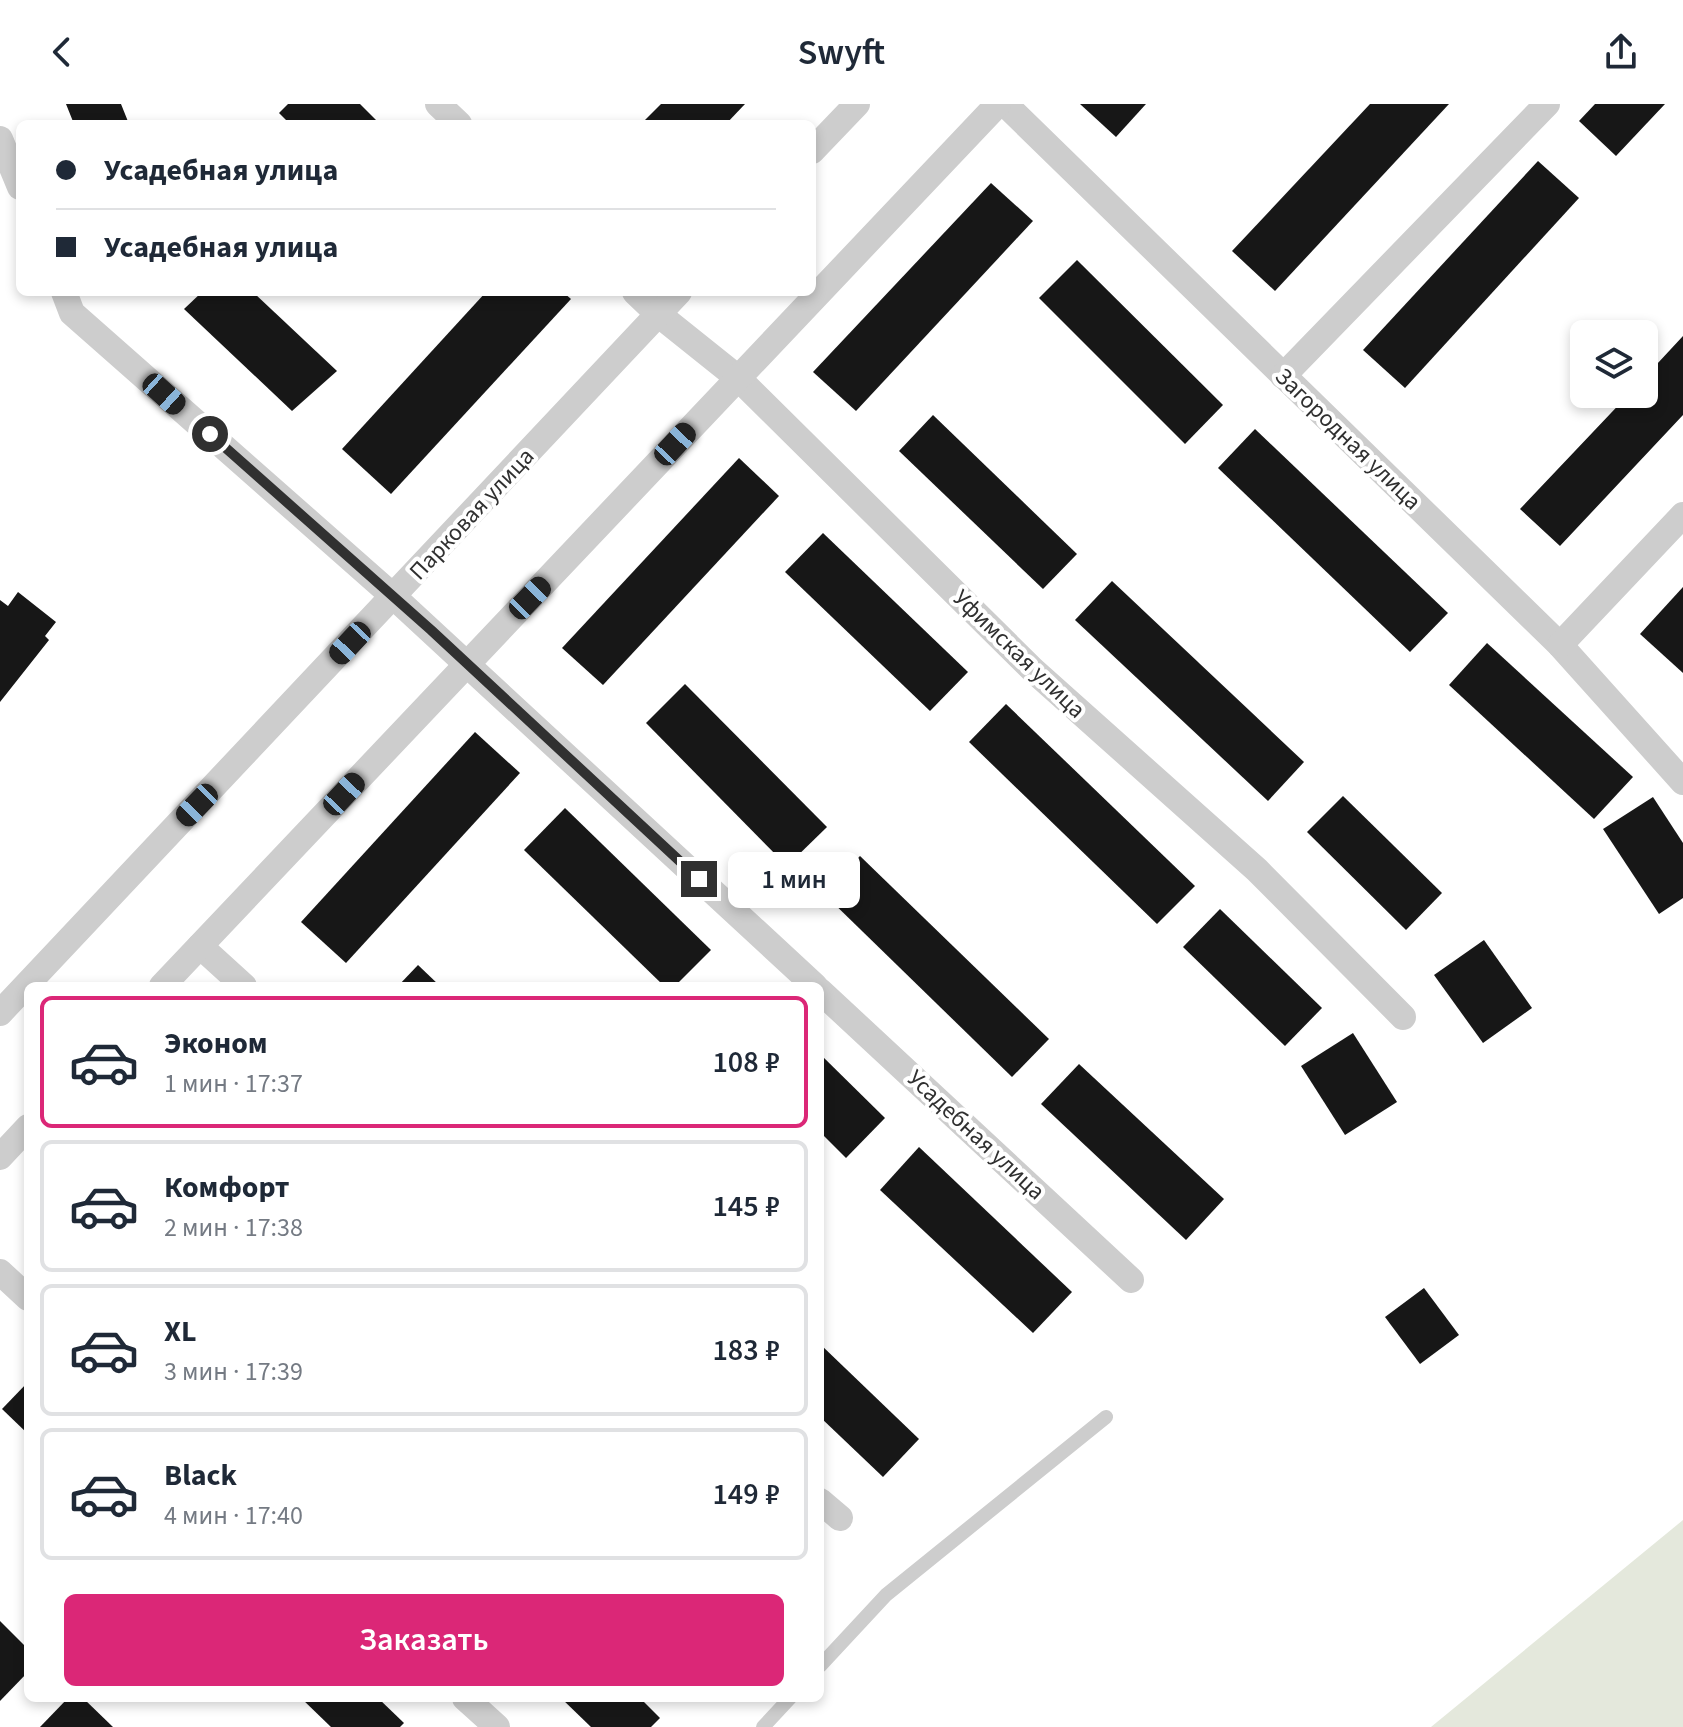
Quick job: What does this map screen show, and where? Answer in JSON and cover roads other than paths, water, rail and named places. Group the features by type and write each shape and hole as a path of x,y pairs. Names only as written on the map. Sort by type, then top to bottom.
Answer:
{"street":[{"path":"438,104 455,120"},
{"path":"816,147 857,104"},
{"path":"816,296 998,104"},
{"name":"Загородная улица","path":"1005,104 1560,645 1683,782"},
{"path":"1283,376 1547,104"},
{"path":"0,139 16,177"},
{"path":"66,296 72,313 394,597 811,982"},
{"name":"Уфимская улица","path":"639,296 738,378 1033,670 1257,870 1403,1017"},
{"name":"Парковая улица","path":"29,982 675,296"},
{"path":"166,982 816,296"},
{"path":"1560,645 1683,515"},
{"path":"200,946 240,982"},
{"name":"Парковая улица","path":"0,1013 24,988"},
{"name":"Усадебная улица","path":"824,995 1131,1280"},
{"path":"0,1157 24,1131"},
{"path":"0,1272 24,1294"},
{"path":"824,1504 840,1518"},
{"path":"469,1702 497,1727"}],"lane":[{"path":"824,1662 886,1595 1106,1417"},
{"path":"763,1727 786,1702"}]}
